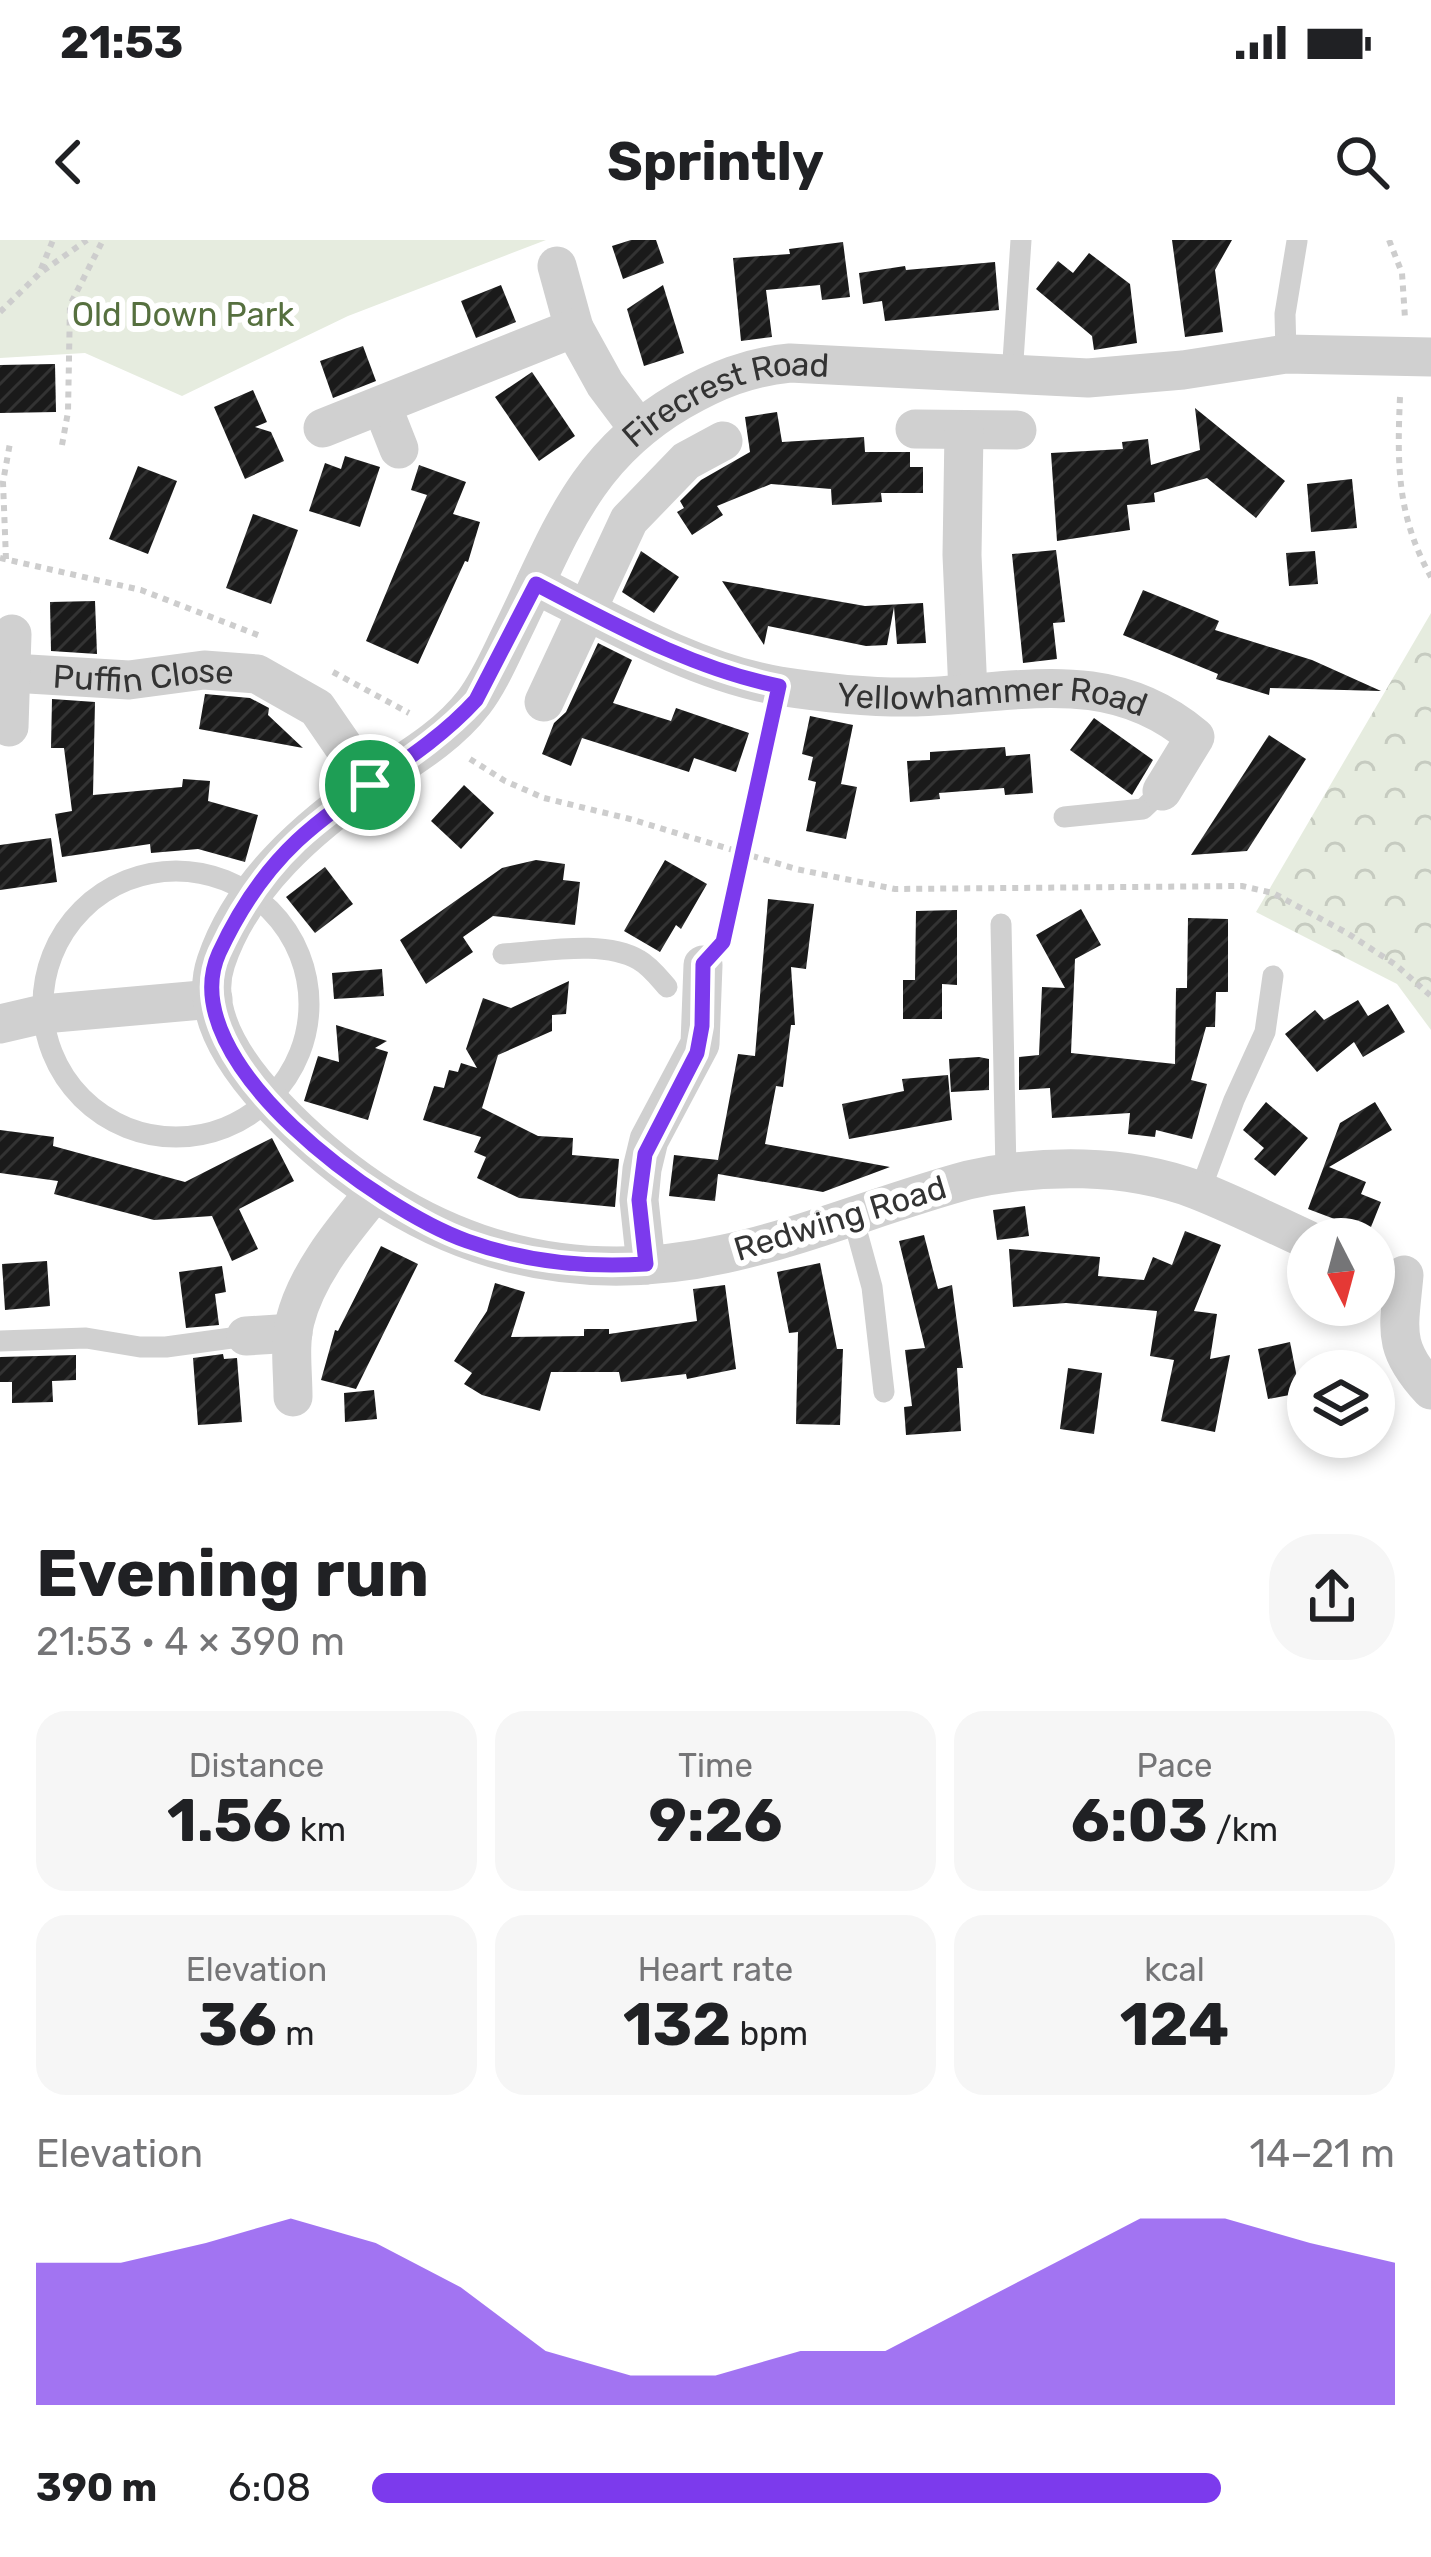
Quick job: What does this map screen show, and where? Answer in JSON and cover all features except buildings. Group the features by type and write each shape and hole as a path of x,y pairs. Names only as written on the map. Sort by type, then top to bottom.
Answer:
{"street":[{"path":"557,266 574,328 604,384 638,428"},
{"path":"323,428 574,328"},
{"name":"Firecrest Road","path":"213,999 216,960 252,895 301,838 441,736 476,700 584,488 638,428 698,390 756,367 822,362 1088,378 1286,354 1431,357"},
{"path":"382,406 399,449"},
{"path":"915,429 1017,430"},
{"path":"964,431 962,555 968,693"},
{"path":"544,702 629,520 686,461 723,441"},
{"name":"Yellowhammer Road","path":"536,584 587,614 726,673 779,686 890,697 1049,687 1108,692 1213,730 1162,791"},
{"name":"Puffin Close","path":"9,727 12,634"},
{"name":"Puffin Close","path":"12,673 129,680 205,670 257,674 317,708 370,785"},
{"path":"646,1264 639,1200 645,1154 697,1053 691,980"},
{"path":"0,1024 43,1014 213,999"},
{"name":"Redwing Road","path":"213,999 232,1053 317,1149 422,1222 500,1251 566,1264 646,1264 730,1252 1006,1172 1102,1171 1200,1191 1287,1230"},
{"path":"293,1396 293,1333 302,1300 321,1263 374,1193"},
{"path":"1403,1273 1401,1346 1409,1365 1431,1390"},
{"path":"246,1336 293,1333"}],"lane":[{"path":"1012,376 1021,240"},
{"path":"1286,354 1285,314 1297,241"},
{"path":"750,821 779,686"},
{"path":"1064,817 1143,809 1162,791"},
{"path":"187,871 221,879 252,895 279,920 298,950 310,1003 299,1055 269,1100 238,1122 202,1135 165,1137 128,1128 95,1110 69,1084 51,1051 43,1014 45,979 57,946 76,916 103,893 152,873 187,871"},
{"path":"1001,924 1006,1172"},
{"path":"503,954 612,952 691,980"},
{"path":"1200,1191 1265,1032 1274,976"},
{"path":"852,1214 872,1287 884,1392"},
{"path":"0,1341 86,1338 140,1347 246,1336"}],"path":[{"path":"40,273 53,240"},
{"path":"0,312 40,273 87,240"},
{"path":"62,445 68,412 70,305 103,240"},
{"path":"1389,240 1402,273 1405,318"},
{"path":"1400,397 1397,472 1406,522 1431,577"},
{"path":"10,442 3,482 3,558 142,590 265,638"},
{"path":"325,668 410,713"},
{"path":"461,752 482,768 544,798 796,869 896,890 1242,886 1273,893 1396,965 1431,997"},
{"path":"691,980 723,942 750,821"}],"green space":[{"name":"Old Down Park","path":"0,240 546,240 348,316 182,396 85,353 0,358"},
{"path":"1431,613 1431,1030 1397,984 1256,912"}],"route":[{"path":"536,584 587,614 726,673 779,686 723,942 703,964 700,1044 645,1154 639,1200 646,1264 554,1263 470,1242 422,1222 395,1208 317,1149 238,1065 213,999 212,974 222,947 252,895 284,855 370,785 441,736 476,700 536,584"}]}
